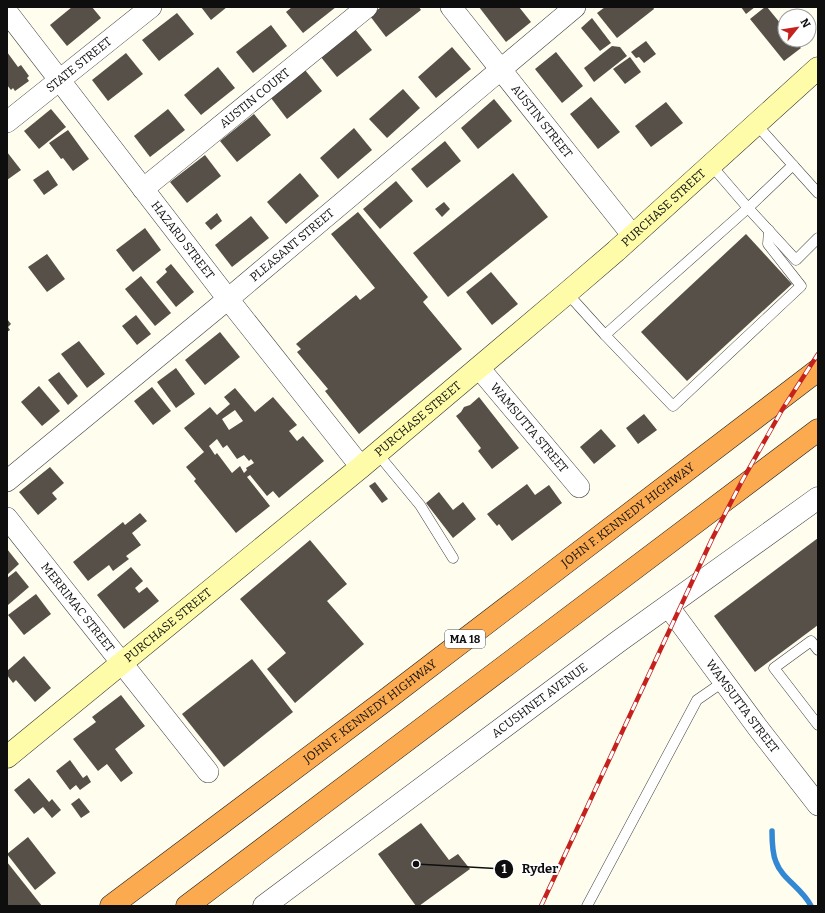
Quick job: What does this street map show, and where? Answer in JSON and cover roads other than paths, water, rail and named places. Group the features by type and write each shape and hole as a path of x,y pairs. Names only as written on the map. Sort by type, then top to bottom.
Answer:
{"highway":[{"name":"JOHN F. KENNEDY HIGHWAY","path":"111,906 383,702 818,370"},
{"path":"188,906 818,430"}],"main road":[{"name":"PURCHASE STREET","path":"7,757 479,368 633,236 818,68"}],"street":[{"name":"STATE STREET","path":"7,122 151,7"},
{"name":"AUSTIN COURT","path":"143,189 367,7"},
{"name":"AUSTIN STREET","path":"451,7 633,236"},
{"name":"PLEASANT STREET","path":"7,481 228,299 574,7"},
{"name":"HAZARD STREET","path":"7,12 228,299 369,460"},
{"name":"WAMSUTTA STREET","path":"479,368 579,487"},
{"name":"ACUSHNET AVENUE","path":"264,906 619,641 818,498"},
{"name":"MERRIMAC STREET","path":"7,518 208,772"},
{"name":"WAMSUTTA STREET","path":"668,606 818,805"}],"lane":[{"path":"756,124 818,193"},
{"path":"711,165 796,260 818,238"},
{"path":"605,335 748,208 793,165"},
{"path":"567,293 673,406 801,286 768,244 769,230"},
{"path":"369,460 420,504 453,558"},
{"path":"818,650 811,641 774,668 818,725"},
{"path":"587,906 698,700 724,682"}],"waterway":[{"path":"772,831 774,855 779,868 787,879 803,894 811,906"}],"railway":[{"path":"541,906 712,539 742,481 782,410 818,354"}],"place":[{"name":"Ryder","path":"416,864"}]}
